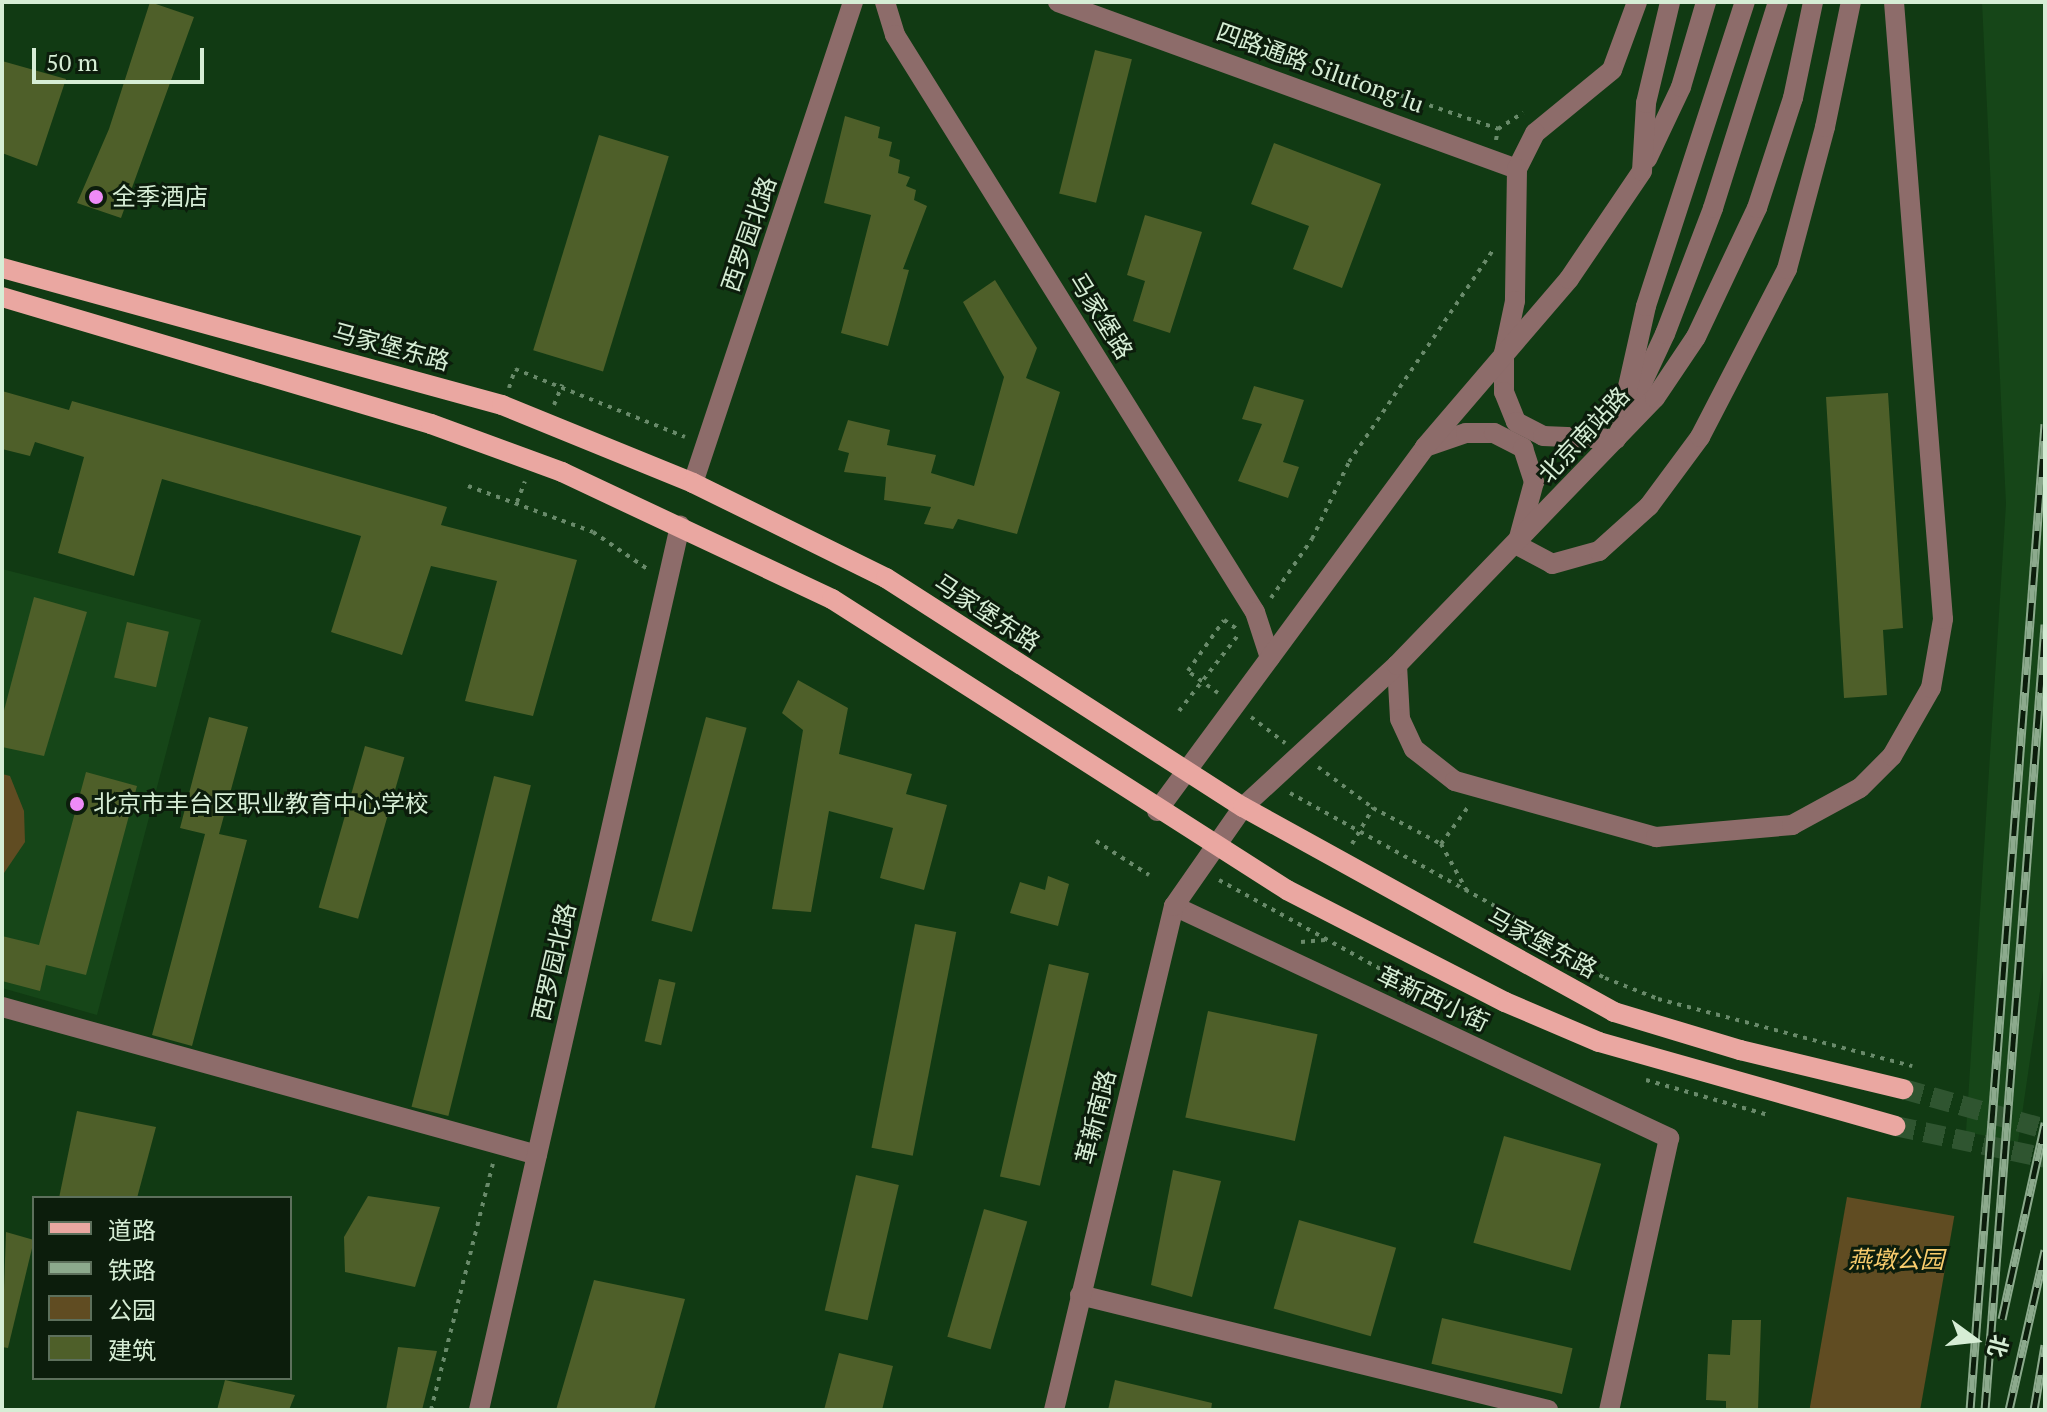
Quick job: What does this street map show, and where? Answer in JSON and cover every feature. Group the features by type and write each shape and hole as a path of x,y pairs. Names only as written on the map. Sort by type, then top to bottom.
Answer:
{"main road":[{"name":"马家堡东路","path":"2,268 502,405 693,483 886,578 1185,773 1614,1012 1740,1050 1903,1089"},
{"path":"2,297 431,424 562,472 832,599 1218,849 1290,892 1505,1002 1599,1042 1895,1126"}],"street":[{"name":"西罗园北路","path":"693,483 853,2"},
{"name":"马家堡路","path":"885,2 895,35 1255,612 1270,658"},
{"name":"四路通路 Silutong lu","path":"1058,2 1517,169"},
{"path":"1616,439 1543,436 1516,422 1504,392 1504,353 1515,301 1517,169 1535,133 1612,70 1637,2"},
{"path":"1642,171 1646,103 1670,2"},
{"path":"1157,811 1425,447 1569,279 1642,171 1681,87 1706,2"},
{"path":"1616,439 1646,306 1745,2"},
{"path":"1616,439 1665,334 1713,208 1778,2"},
{"name":"北京南站路","path":"1218,849 1243,807 1397,665 1517,545 1655,398 1696,337 1757,208 1793,98 1813,2"},
{"path":"1425,447 1466,433 1494,433 1523,448 1534,482 1517,545 1552,564 1599,551 1649,506 1700,437 1787,269 1825,127 1851,2"},
{"path":"1397,665 1400,719 1414,749 1455,781 1656,837 1792,825 1860,788 1892,756 1915,721 1931,688 1943,619 1894,2"},
{"name":"西罗园北路","path":"479,1410 680,526"},
{"name":"革新南路","path":"1054,1410 1174,906 1218,849"},
{"name":"革新西小街","path":"1174,906 1669,1138 1609,1410"},
{"path":"2,1007 537,1155"},
{"path":"1080,1295 1548,1410"}],"path":[{"path":"1259,47 1498,129 1534,106"},
{"path":"1179,711 1255,612 1283,584 1312,539 1349,462 1499,240"},
{"path":"515,369 642,416 705,447"},
{"path":"468,486 593,532 667,582"},
{"path":"1225,698 1188,671 1224,620 1241,631"},
{"path":"1238,708 1287,744"},
{"path":"1311,762 1373,808 1441,844 1467,891"},
{"path":"1270,782 1511,915 1564,957 1658,999 1912,1066"},
{"path":"1441,844 1481,788"},
{"path":"1096,841 1149,875"},
{"path":"1296,942 1327,940"},
{"path":"431,1410 498,1145"}],"shaded area":[{"path":"1982,2 2045,2 2045,957 2018,1142 1966,1132 2006,504"},
{"name":"北京市丰台区职业教育中心学校","path":"2,569 201,620 97,1015 2,988"}],"green space":[{"path":"2,774 10,776 24,811 25,842 2,876"},
{"name":"燕墩公园","path":"1847,1197 1954,1216 1920,1410 1810,1408"}],"building":[{"path":"150,2 194,17 121,218 77,203 109,129"},
{"path":"1095,50 1132,59 1096,203 1059,194"},
{"path":"2,61 66,79 37,166 2,153"},
{"path":"845,116 880,127 878,138 892,142 889,156 900,160 898,173 910,177 906,186 916,190 914,200 927,206 903,269 909,270 888,346 841,333 871,215 824,203"},
{"path":"599,135 669,156 603,372 533,350"},
{"path":"1274,143 1381,184 1342,288 1293,269 1309,226 1251,204"},
{"path":"1145,215 1202,232 1170,333 1133,321 1145,281 1127,275"},
{"path":"995,280 1037,348 1026,378 1060,392 1017,534 958,519 953,529 924,524 931,507 884,500 886,477 844,472 849,453 838,450 848,420 890,430 887,445 936,455 931,473 974,486 1004,377 963,302"},
{"path":"1254,386 1304,400 1283,462 1299,467 1288,498 1238,481 1262,424 1242,419"},
{"path":"2,391 69,410 72,401 447,507 441,525 577,560 533,716 465,701 497,581 431,566 402,655 331,632 361,536 162,479 134,576 58,553 84,457 35,442 30,456 2,449"},
{"path":"1888,393 1903,628 1883,630 1887,695 1844,698 1826,397"},
{"path":"34,597 87,612 44,756 2,747 2,718"},
{"path":"127,622 169,632 156,687 114,678"},
{"path":"798,680 848,708 839,754 912,774 906,794 947,805 924,890 880,878 893,828 829,811 811,912 772,909 803,730 782,713"},
{"path":"209,717 248,727 219,834 247,840 192,1046 152,1035 205,834 180,828"},
{"path":"706,717 747,728 692,932 651,921"},
{"path":"365,746 404,757 358,919 319,907"},
{"path":"86,772 137,786 86,975 46,965 40,991 2,981 2,936 39,945"},
{"path":"494,776 531,785 448,1116 412,1107"},
{"path":"1048,876 1069,884 1058,926 1010,913 1020,882 1045,890"},
{"path":"915,924 956,932 913,1156 871,1148"},
{"path":"1049,964 1089,973 1040,1186 1000,1176"},
{"path":"659,979 676,983 661,1045 645,1041"},
{"path":"1208,1011 1318,1034 1295,1141 1185,1118"},
{"path":"77,1111 156,1127 138,1196 59,1196"},
{"path":"1504,1136 1601,1164 1570,1271 1473,1243"},
{"path":"1173,1170 1221,1181 1192,1297 1151,1285"},
{"path":"856,1175 899,1185 868,1320 825,1310"},
{"path":"368,1196 440,1207 415,1287 345,1272 344,1237"},
{"path":"984,1209 1027,1221 991,1349 947,1337"},
{"path":"1299,1220 1396,1248 1371,1336 1274,1308"},
{"path":"6,1232 32,1239 32,1248 8,1348 2,1347"},
{"path":"594,1280 685,1299 654,1410 556,1410"},
{"path":"1442,1318 1573,1348 1562,1394 1431,1364"},
{"path":"1732,1320 1761,1320 1758,1410 1726,1410 1726,1401 1706,1400 1708,1354 1730,1355"},
{"path":"398,1347 437,1351 422,1410 386,1410"},
{"path":"839,1353 893,1366 882,1410 824,1410"},
{"path":"225,1380 295,1395 289,1410 217,1410"},
{"path":"1115,1380 1212,1403 1211,1410 1108,1410"}],"tunnel":[{"path":"1903,1089 2045,1129"},
{"path":"1895,1126 2045,1158"}],"railway":[{"path":"1970,1410 2045,424"},
{"path":"1985,1410 2045,624"},
{"path":"2002,1319 2045,1123"},
{"path":"2009,1410 2045,1250"},
{"path":"2034,1410 2045,1345"}],"place":[{"name":"全季酒店","path":"96,197"},
{"name":"北京市丰台区职业教育中心学校","path":"77,804"}]}
